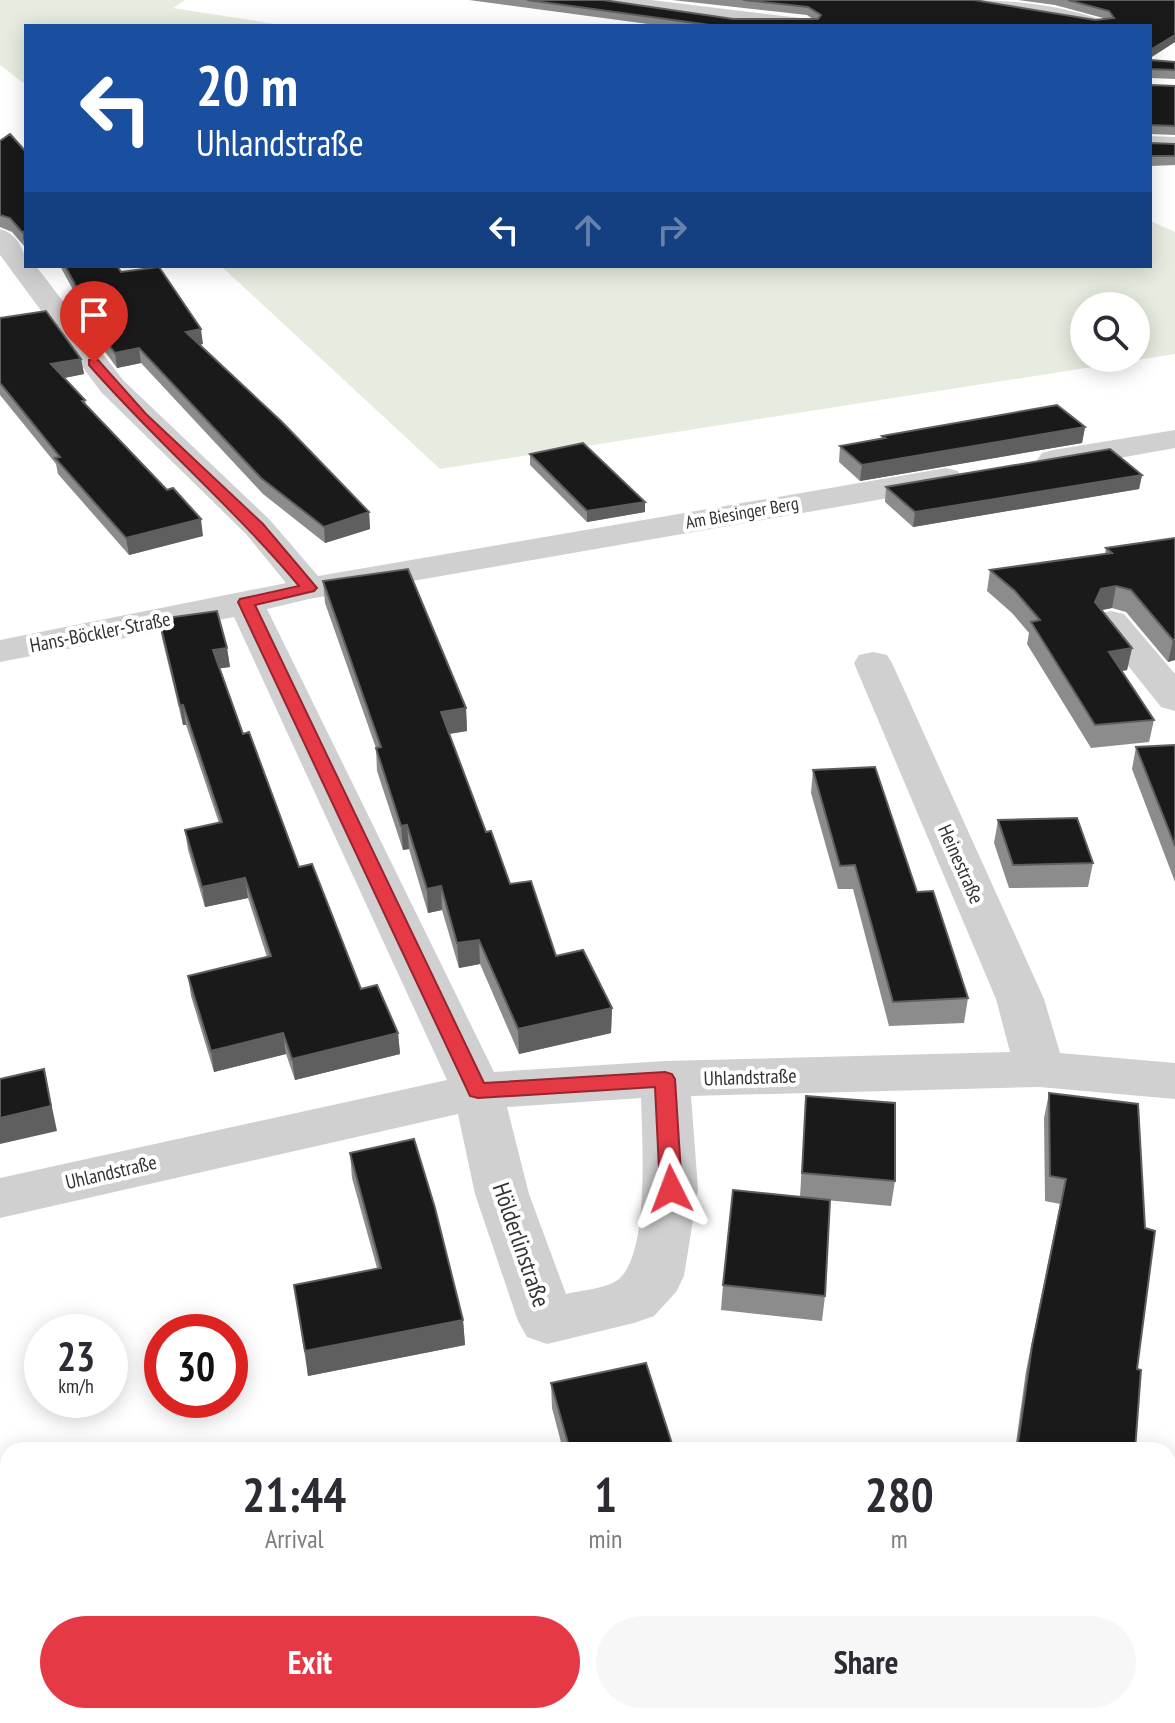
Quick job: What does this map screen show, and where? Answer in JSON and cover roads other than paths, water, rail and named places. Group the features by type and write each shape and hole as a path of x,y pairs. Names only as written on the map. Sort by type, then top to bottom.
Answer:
{"street":[{"path":"605,0 733,18 808,21"},
{"path":"975,0 1066,14 1094,24"},
{"path":"1152,143 1175,144"},
{"path":"0,237 112,386 258,527 309,588"},
{"path":"1018,466 1175,439"},
{"name":"Am Biesinger Berg","path":"246,602 309,588 970,474"},
{"path":"246,602 478,1091"},
{"name":"Hans-Böckler-Straße","path":"0,651 246,602"},
{"path":"1111,622 1175,699"},
{"name":"Heinestraße","path":"873,663 1020,999 1039,1069"},
{"name":"Uhlandstraße","path":"0,1198 478,1091 665,1079 1039,1069 1175,1081"},
{"name":"Hölderlinstraße","path":"478,1091 502,1194 547,1321 634,1300 656,1276 671,1189 665,1079"}]}
